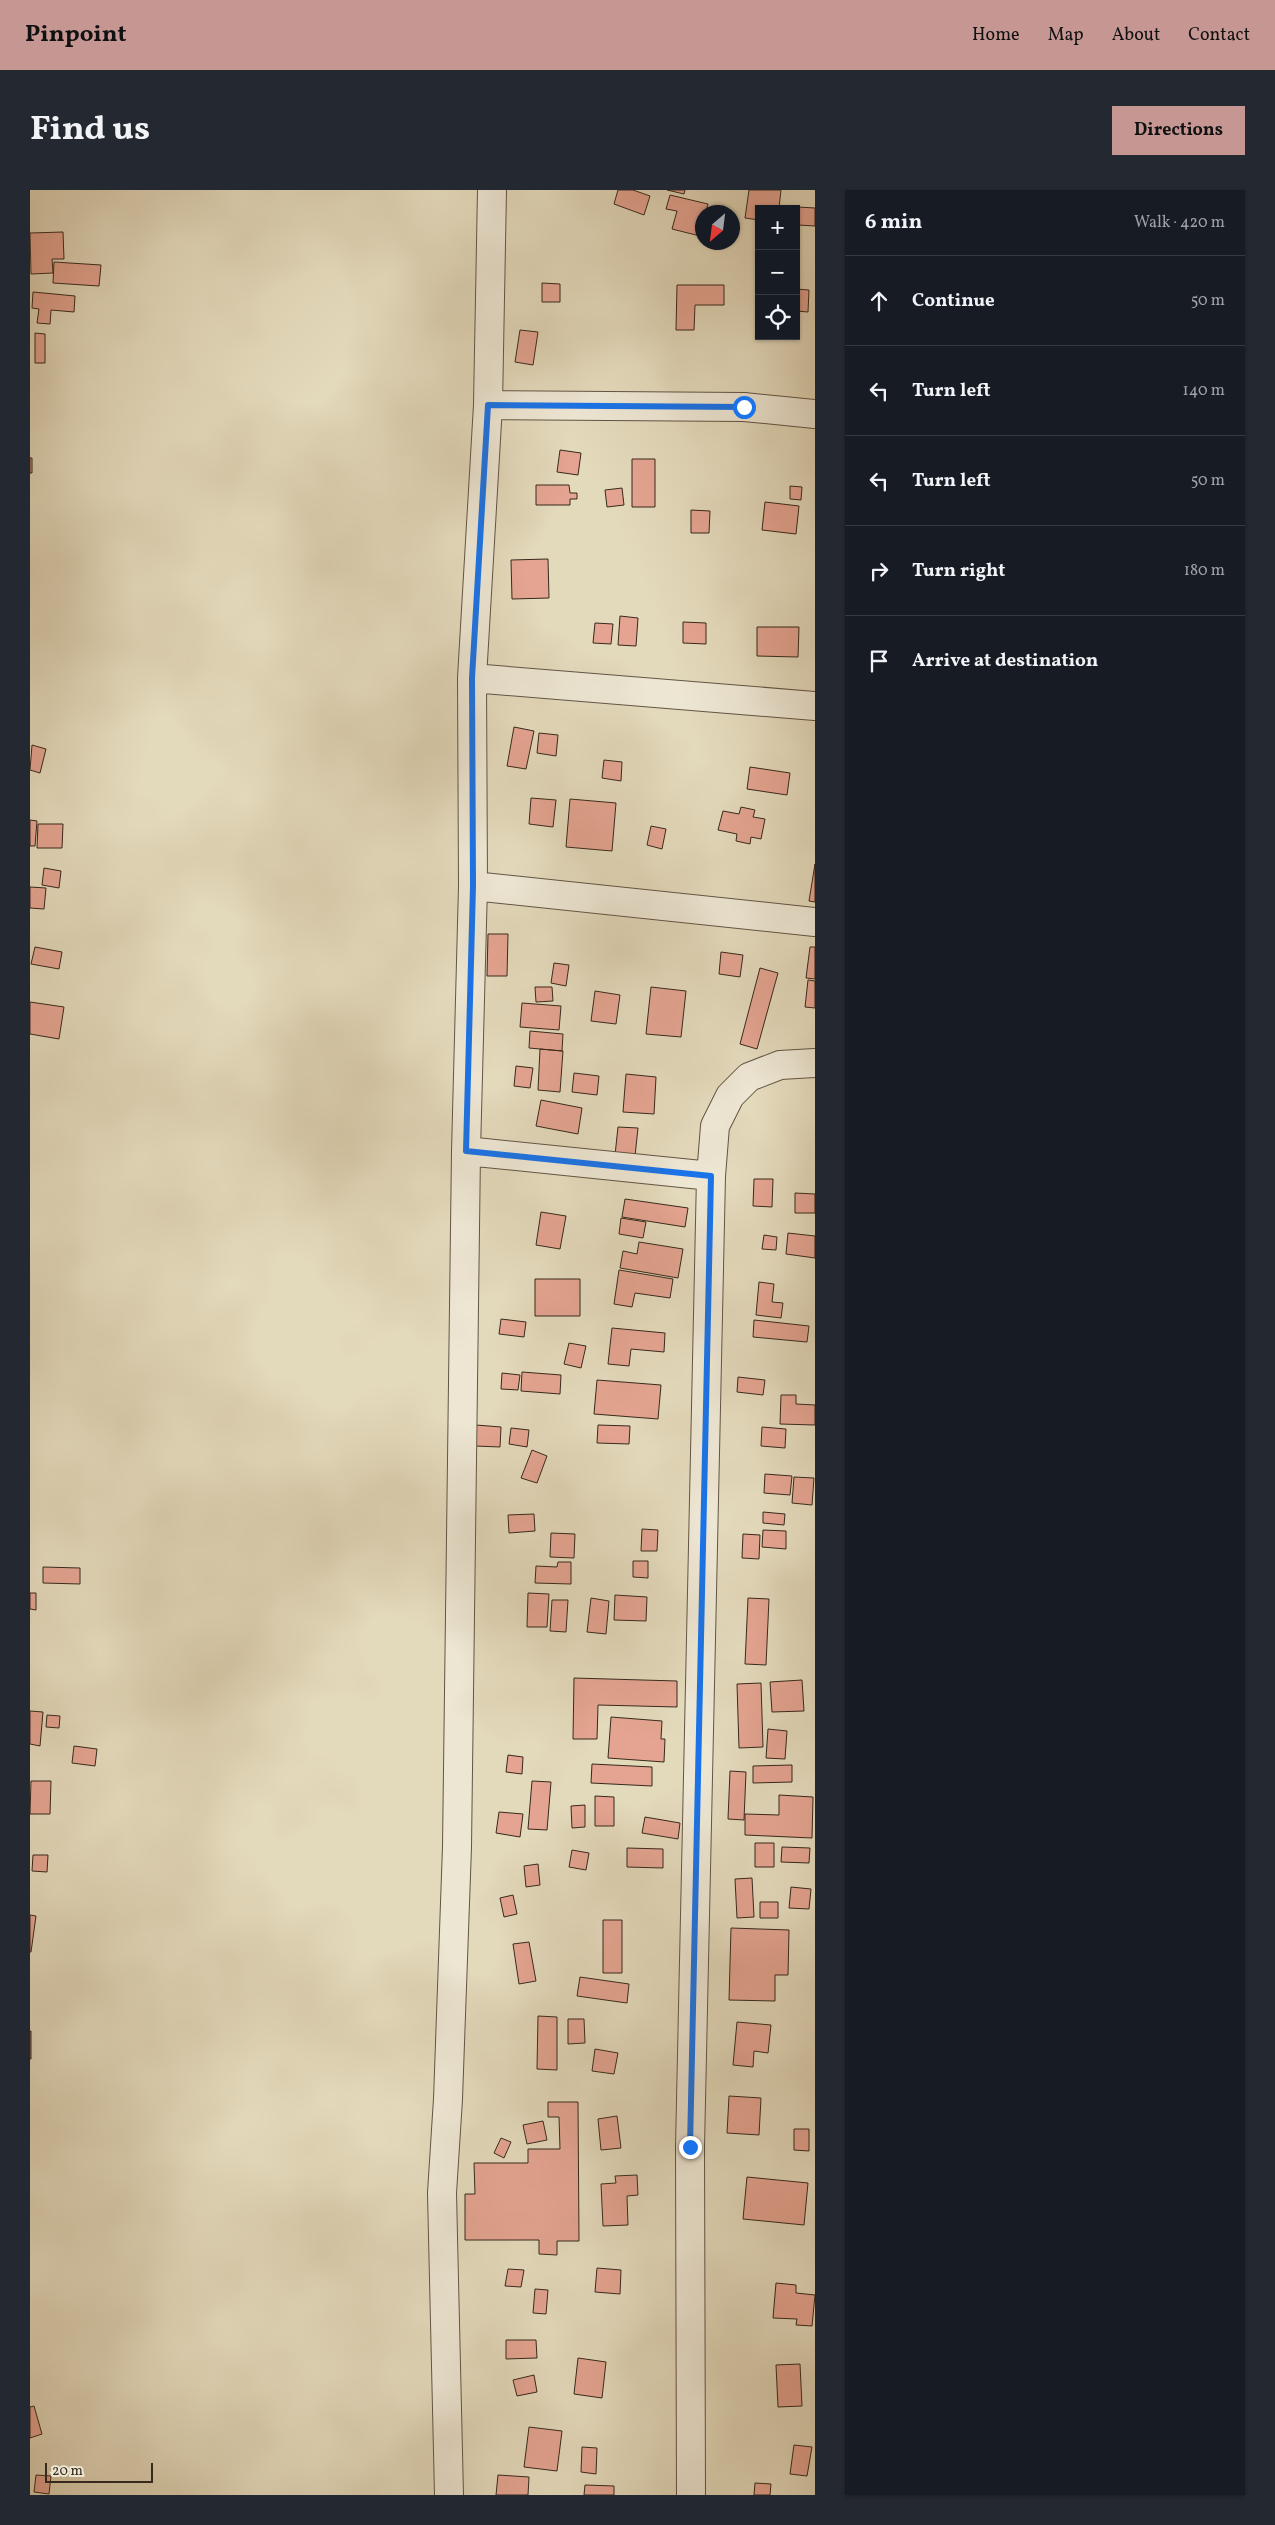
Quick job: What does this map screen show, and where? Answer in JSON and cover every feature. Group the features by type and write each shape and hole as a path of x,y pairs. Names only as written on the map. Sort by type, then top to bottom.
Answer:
{"street":[{"path":"449,2495 442,2193 448,2099 456,1847 466,1151 473,886 472,678 488,405 492,190"},
{"path":"488,405 744,407 815,414"},
{"path":"472,678 815,706"},
{"path":"473,886 815,922"},
{"path":"691,2495 690,2147 711,1176 716,1126 730,1096 749,1077 780,1065 815,1063"},
{"path":"466,1151 711,1176"}],"building":[{"path":"618,190 633,190 650,196 644,215 614,204"},
{"path":"667,190 685,190 684,194"},
{"path":"749,190 781,190 779,205 755,205 755,219 745,218"},
{"path":"670,195 708,204 695,205 695,235 672,229 677,211 666,209"},
{"path":"800,207 815,208 815,226 800,225"},
{"path":"63,232 64,259 52,259 53,273 31,274 30,233"},
{"path":"54,262 101,265 99,286 53,283"},
{"path":"542,283 560,284 560,302 542,302"},
{"path":"677,285 724,285 724,305 695,305 694,330 676,330"},
{"path":"800,289 809,290 808,312 800,311"},
{"path":"33,292 75,296 74,312 51,310 50,324 37,323 39,309 32,308"},
{"path":"520,330 538,332 533,365 515,362"},
{"path":"35,333 45,334 45,363 35,363"},
{"path":"560,450 581,453 578,475 557,472"},
{"path":"30,458 32,458 32,473 30,473"},
{"path":"632,459 655,459 655,507 632,507"},
{"path":"536,485 569,485 570,493 577,493 577,499 570,499 570,505 536,505"},
{"path":"790,486 802,487 801,500 790,499"},
{"path":"622,488 624,505 607,507 605,490"},
{"path":"765,502 799,506 796,534 762,530"},
{"path":"691,510 710,511 709,533 691,533"},
{"path":"548,559 549,598 512,599 511,560"},
{"path":"620,616 638,618 636,646 618,645"},
{"path":"683,622 706,623 706,644 683,643"},
{"path":"595,623 613,624 611,644 593,643"},
{"path":"757,627 799,627 798,657 757,656"},
{"path":"514,727 534,731 526,769 507,766"},
{"path":"539,733 558,735 556,756 537,753"},
{"path":"32,745 46,749 40,773 30,770"},
{"path":"604,760 622,762 621,781 602,778"},
{"path":"750,767 790,773 787,795 747,789"},
{"path":"531,798 556,800 553,827 529,824"},
{"path":"570,799 616,803 612,851 566,847"},
{"path":"741,807 755,810 753,817 765,819 761,839 751,837 750,844 736,841 737,834 718,830 723,811 739,814"},
{"path":"30,820 37,821 35,846 30,846"},
{"path":"38,824 63,824 62,848 37,848"},
{"path":"651,826 666,829 662,849 647,845"},
{"path":"815,864 815,902 809,901"},
{"path":"44,868 61,871 59,888 42,885"},
{"path":"30,887 46,888 44,909 30,908"},
{"path":"488,934 508,934 507,976 487,976"},
{"path":"35,947 62,952 59,969 31,964"},
{"path":"810,947 815,947 815,979 806,978"},
{"path":"721,952 743,955 740,977 719,974"},
{"path":"554,963 569,965 566,986 551,983"},
{"path":"760,968 778,973 757,1049 740,1044"},
{"path":"808,980 815,981 815,1008 805,1007"},
{"path":"535,987 552,987 553,1001 536,1002"},
{"path":"651,987 686,991 681,1037 646,1034"},
{"path":"595,991 620,995 616,1024 591,1021"},
{"path":"30,1002 64,1007 59,1039 30,1034"},
{"path":"522,1003 561,1006 559,1030 520,1027"},
{"path":"530,1031 563,1034 562,1051 529,1048"},
{"path":"540,1049 563,1051 560,1092 538,1090"},
{"path":"516,1066 533,1068 530,1088 514,1086"},
{"path":"574,1073 599,1076 597,1095 572,1092"},
{"path":"626,1074 656,1077 654,1114 623,1112"},
{"path":"541,1100 582,1108 578,1134 536,1126"},
{"path":"618,1127 638,1128 635,1156 615,1155"},
{"path":"754,1179 773,1179 772,1207 753,1206"},
{"path":"795,1193 815,1194 815,1213 795,1213"},
{"path":"625,1199 688,1208 685,1227 622,1217"},
{"path":"541,1212 566,1216 560,1249 536,1245"},
{"path":"621,1218 646,1222 643,1238 619,1234"},
{"path":"788,1233 815,1236 815,1258 786,1254"},
{"path":"764,1235 777,1237 776,1250 762,1249"},
{"path":"639,1242 683,1249 678,1278 620,1268 623,1251 637,1254"},
{"path":"619,1270 673,1279 670,1298 635,1293 632,1307 614,1304"},
{"path":"535,1279 580,1279 580,1316 535,1316"},
{"path":"759,1282 774,1284 772,1302 783,1303 781,1318 756,1315"},
{"path":"501,1319 526,1322 524,1337 499,1334"},
{"path":"754,1320 809,1326 807,1342 753,1337"},
{"path":"612,1328 665,1333 664,1352 631,1349 629,1366 608,1364"},
{"path":"569,1343 586,1346 581,1368 564,1364"},
{"path":"522,1372 561,1375 560,1394 521,1391"},
{"path":"502,1373 520,1375 518,1390 501,1389"},
{"path":"738,1377 765,1380 763,1395 737,1392"},
{"path":"597,1380 661,1385 658,1419 594,1414"},
{"path":"781,1395 796,1395 796,1404 815,1405 815,1425 780,1424"},
{"path":"476,1425 501,1427 500,1447 475,1446"},
{"path":"598,1425 630,1426 629,1444 597,1443"},
{"path":"762,1427 786,1429 785,1448 761,1446"},
{"path":"511,1428 529,1430 527,1447 509,1444"},
{"path":"532,1450 547,1456 537,1483 521,1478"},
{"path":"765,1474 792,1476 790,1495 764,1493"},
{"path":"794,1477 814,1478 812,1505 792,1503"},
{"path":"763,1512 785,1514 784,1525 763,1523"},
{"path":"534,1514 535,1531 509,1533 508,1515"},
{"path":"642,1529 658,1530 657,1551 641,1551"},
{"path":"763,1530 786,1531 786,1549 762,1547"},
{"path":"551,1533 575,1534 574,1558 550,1557"},
{"path":"743,1534 760,1535 759,1559 742,1558"},
{"path":"633,1561 648,1561 648,1578 633,1577"},
{"path":"558,1562 571,1562 571,1584 535,1583 536,1566 557,1567"},
{"path":"43,1567 80,1568 80,1584 43,1583"},
{"path":"30,1593 36,1593 36,1610 30,1609"},
{"path":"528,1593 549,1594 547,1627 527,1627"},
{"path":"615,1595 647,1597 646,1621 614,1620"},
{"path":"591,1598 609,1601 606,1634 587,1632"},
{"path":"748,1598 769,1599 766,1665 745,1664"},
{"path":"552,1600 568,1600 566,1632 550,1631"},
{"path":"574,1678 677,1681 677,1707 598,1705 597,1739 573,1739"},
{"path":"802,1680 804,1711 772,1712 770,1682"},
{"path":"761,1683 763,1747 739,1748 737,1684"},
{"path":"30,1711 43,1712 40,1746 30,1744"},
{"path":"47,1715 60,1716 59,1728 46,1727"},
{"path":"611,1717 662,1721 661,1739 665,1739 664,1762 608,1758"},
{"path":"768,1729 787,1731 785,1759 766,1758"},
{"path":"74,1746 97,1749 95,1766 72,1763"},
{"path":"508,1755 523,1757 522,1774 506,1772"},
{"path":"592,1764 652,1767 652,1786 591,1783"},
{"path":"792,1765 792,1782 753,1783 753,1766"},
{"path":"730,1771 746,1772 744,1820 728,1819"},
{"path":"31,1781 51,1781 50,1814 30,1814"},
{"path":"532,1781 551,1782 547,1830 528,1829"},
{"path":"779,1795 813,1797 812,1838 745,1835 745,1814 779,1815"},
{"path":"595,1796 614,1797 614,1826 595,1826"},
{"path":"585,1805 585,1827 572,1828 571,1806"},
{"path":"499,1812 523,1814 520,1837 496,1833"},
{"path":"645,1817 680,1823 678,1839 642,1833"},
{"path":"755,1843 774,1843 774,1867 755,1867"},
{"path":"782,1847 810,1848 809,1863 781,1862"},
{"path":"627,1848 663,1849 663,1868 627,1867"},
{"path":"572,1850 589,1853 586,1870 569,1867"},
{"path":"33,1855 48,1855 47,1872 32,1871"},
{"path":"538,1864 540,1885 526,1887 524,1866"},
{"path":"752,1878 754,1917 737,1918 735,1879"},
{"path":"791,1887 811,1889 809,1909 789,1908"},
{"path":"513,1895 517,1914 504,1917 500,1898"},
{"path":"760,1902 778,1902 778,1918 760,1918"},
{"path":"30,1915 36,1916 31,1952 30,1952"},
{"path":"603,1920 622,1920 622,1973 603,1973"},
{"path":"731,1928 789,1930 788,1975 775,1975 775,2001 729,2000"},
{"path":"529,1942 536,1981 519,1984 513,1944"},
{"path":"580,1977 629,1984 627,2003 577,1996"},
{"path":"538,2016 557,2017 557,2070 537,2069"},
{"path":"568,2019 584,2019 585,2043 568,2044"},
{"path":"737,2022 771,2025 768,2053 754,2051 753,2067 733,2065"},
{"path":"31,2031 31,2059 30,2059"},
{"path":"595,2049 618,2053 614,2074 592,2071"},
{"path":"729,2096 761,2098 759,2135 727,2133"},
{"path":"548,2102 578,2102 579,2241 557,2241 557,2255 539,2254 539,2240 465,2240 465,2194 475,2194 474,2163 528,2163 528,2149 560,2149 559,2117 548,2117"},
{"path":"617,2116 621,2148 601,2150 598,2119"},
{"path":"543,2121 547,2140 527,2144 523,2125"},
{"path":"794,2129 809,2129 809,2151 794,2150"},
{"path":"501,2138 511,2142 504,2158 494,2153"},
{"path":"637,2175 638,2195 627,2196 628,2225 603,2226 601,2184 616,2183 615,2176"},
{"path":"747,2177 808,2183 804,2225 743,2219"},
{"path":"597,2268 621,2270 620,2294 595,2292"},
{"path":"508,2269 524,2270 521,2287 505,2286"},
{"path":"776,2283 796,2285 796,2293 815,2295 812,2326 796,2325 797,2319 773,2318"},
{"path":"535,2289 548,2290 546,2314 533,2313"},
{"path":"506,2340 536,2340 537,2358 506,2359"},
{"path":"578,2358 606,2362 602,2398 574,2394"},
{"path":"800,2364 802,2406 778,2407 776,2365"},
{"path":"534,2375 537,2392 517,2396 513,2380"},
{"path":"34,2406 42,2434 30,2438 30,2407"},
{"path":"529,2427 562,2431 557,2471 524,2467"},
{"path":"794,2445 812,2447 807,2476 790,2474"},
{"path":"582,2447 597,2448 596,2474 581,2472"},
{"path":"36,2475 51,2476 49,2494 34,2492"},
{"path":"498,2475 529,2477 528,2495 496,2495"},
{"path":"755,2483 771,2484 770,2495 754,2495"},
{"path":"585,2485 614,2486 614,2495 584,2495"}],"route":[{"path":"690,2147 711,1176 466,1151 473,886 472,678 488,405 744,407"}]}
